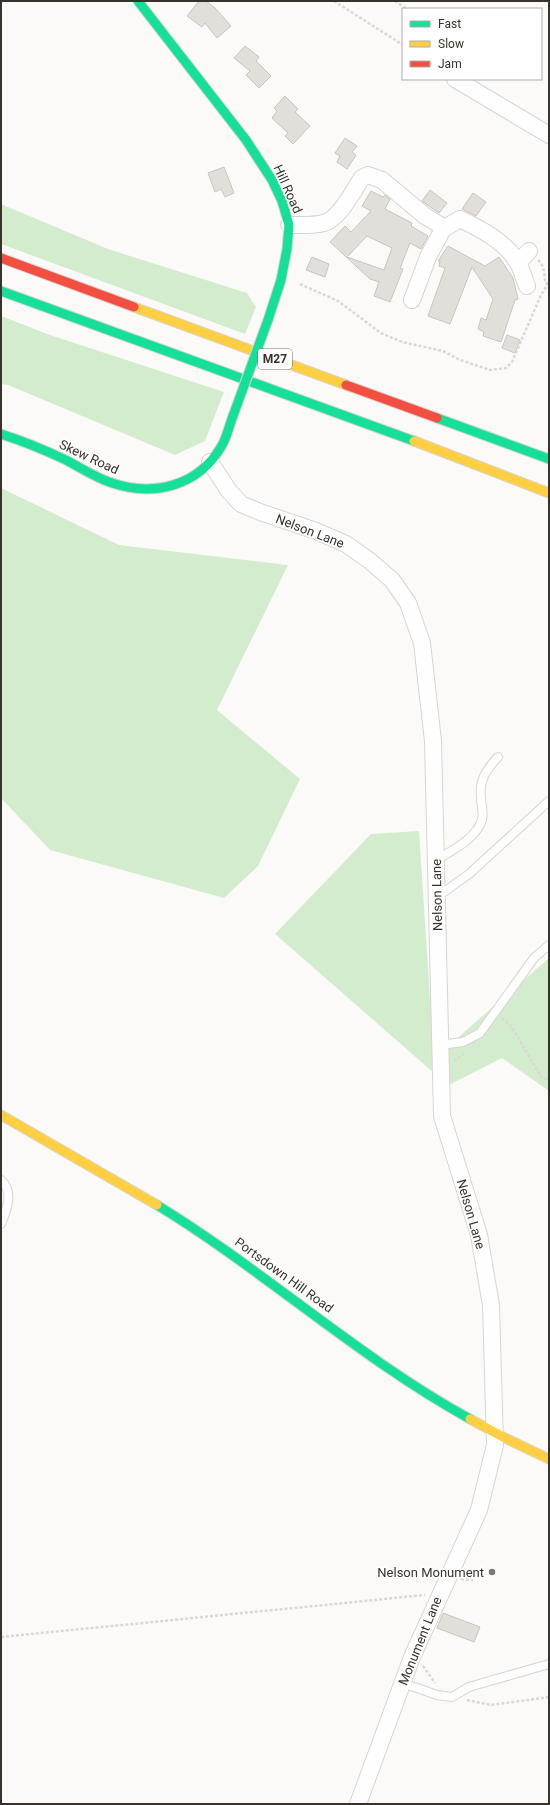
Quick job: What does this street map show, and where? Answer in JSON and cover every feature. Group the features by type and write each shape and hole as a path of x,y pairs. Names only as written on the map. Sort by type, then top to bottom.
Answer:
{"main road":[{"name":"Hill Road","path":"138,1 158,29 227,114 263,164 279,196 289,225 288,244 280,286 221,447 210,462"},
{"name":"M27","path":"1,258 549,459"},
{"name":"M27","path":"1,291 350,417 549,493"},
{"name":"Skew Road","path":"1,434 54,455 114,484 142,490 166,488 190,480 210,462"},
{"name":"Portsdown Hill Road","path":"1,1115 126,1186 218,1244 420,1389 458,1413 496,1434 549,1459"}],"street":[{"path":"457,80 549,136"},
{"path":"289,225 323,223 330,220 338,214 362,178 368,175 382,180 425,216 445,228"},
{"path":"412,300 428,257 445,228 460,219 497,240 508,250 518,263 527,286"},
{"path":"518,263 529,251"},
{"name":"Nelson Lane","path":"210,462 229,491 241,504 316,531 346,544 370,560 392,580 408,603 422,643 433,741 442,1116 479,1236 491,1305 496,1434"},
{"name":"Monument Lane","path":"358,1804 412,1657 437,1599 479,1510 495,1445 496,1434"}],"lane":[{"path":"436,860 454,849 472,835 479,827 483,810 481,781 486,770 498,757"},
{"path":"436,898 470,874 549,801"},
{"path":"440,1044 463,1042 480,1033 534,958 549,945"},
{"path":"1,1180 9,1193 8,1203 1,1224"},
{"path":"403,1683 437,1695 452,1697 469,1688 549,1664"}],"path":[{"path":"334,1 402,44"},
{"path":"395,1 406,8"},
{"path":"300,284 338,301 381,333 402,342 443,351 479,367 499,370 506,368 512,362 540,295 549,284 545,282 545,273 541,262 529,251"},
{"path":"500,1016 511,1026 542,1078 549,1079"},
{"path":"441,1069 459,1058 469,1048"},
{"path":"1,1637 422,1594 437,1599"}],"green space":[{"path":"1,204 108,249 247,293 256,307 245,334 1,244"},
{"path":"1,316 50,335 224,392 205,441 175,455 8,385 1,384"},
{"path":"1,488 119,545 288,565 217,710 300,779 258,866 224,898 50,850 1,798"},
{"path":"419,831 435,1074 275,934 371,834"},
{"path":"549,958 549,1091 502,1058 447,1086 446,1048"}],"building":[{"path":"199,1 206,1 215,8 231,26 217,38 205,23 202,27 187,16"},
{"path":"245,46 259,57 256,61 271,76 259,88 246,75 250,71 234,58"},
{"path":"285,96 298,109 295,112 310,126 293,144 285,136 288,133 272,118 277,111 274,108"},
{"path":"345,138 357,146 352,152 356,155 347,169 337,162 340,156 335,153"},
{"path":"224,167 234,193 225,197 221,189 215,192 208,173"},
{"path":"430,190 447,203 439,213 422,201"},
{"path":"371,191 383,197 385,195 390,199 385,209 412,223 411,226 428,236 421,249 410,243 400,268 403,269 390,302 374,296 379,282 370,279 330,242 345,226 351,232 371,211 362,206","holes":["367,236 392,248 384,270 347,257"]},
{"path":"473,193 486,202 476,216 462,209"},
{"path":"448,246 485,266 499,257 513,278 518,299 515,300 501,342 483,336 484,332 478,329 481,318 486,320 493,299 472,267 450,324 428,316 445,268 439,266 440,261 438,261"},
{"path":"312,257 329,264 325,277 306,270"},
{"path":"507,335 520,340 515,353 502,348"},
{"path":"443,1613 480,1627 474,1642 437,1628"}],"traffic: fast":[{"path":"138,1 246,140 272,180 282,201 289,225 287,249 281,280 268,320"},
{"path":"1,291 414,441"},
{"path":"233,416 268,320"},
{"path":"1,434 66,460 106,481 128,487 144,489 159,488 174,485 200,471 211,460 223,443 233,416"},
{"path":"437,418 549,459"},
{"path":"157,1205 236,1258 389,1369 470,1419"}],"traffic: slow":[{"path":"134,307 346,385"},
{"path":"414,441 549,493"},
{"path":"1,1115 157,1205"},
{"path":"470,1419 549,1459"}],"traffic: jam":[{"path":"1,258 134,307"},
{"path":"346,385 437,418"}],"place":[{"name":"Nelson Monument","path":"492,1572"}]}
